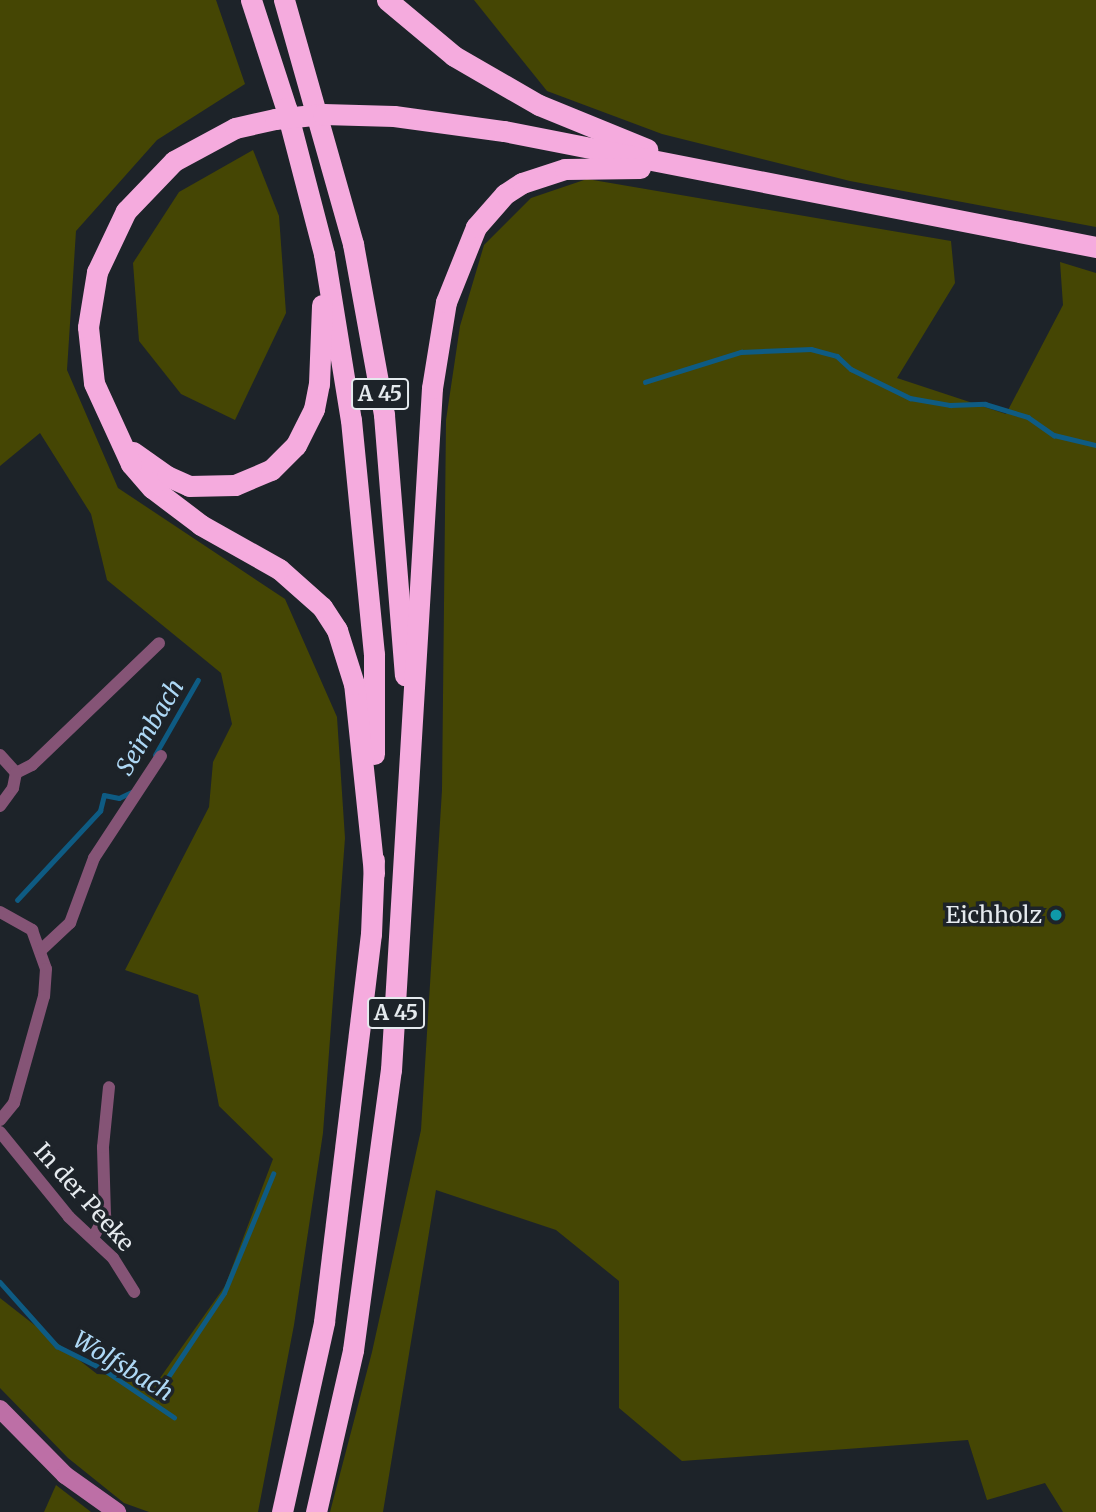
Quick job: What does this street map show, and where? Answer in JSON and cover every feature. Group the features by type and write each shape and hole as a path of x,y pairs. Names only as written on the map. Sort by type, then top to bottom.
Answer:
{"highway":[{"name":"A 45","path":"251,0 286,108 324,254 351,420 366,551 373,654 371,934 324,1322 282,1512"},
{"name":"A 45","path":"284,0 334,162 384,415 405,651 409,799 393,1056 374,1213 354,1350 316,1512"},
{"path":"387,0 454,56 539,106 698,169"},
{"path":"373,873 354,684 337,630 322,607 279,569 201,525 152,488 131,464 115,435 94,383 88,327 90,299 107,245 136,198 174,161 208,140 250,124 299,116 367,114 460,124 1096,247"},
{"path":"409,799 432,388 446,302 467,244 495,202 544,174 586,167 698,169"},
{"path":"115,435 146,463 189,486 235,485 280,462 303,434 317,396 324,254"}],"main road":[{"path":"0,1409 65,1475 117,1512"}],"street":[{"path":"16,773 32,765 159,643"},
{"path":"0,755 16,773"},
{"path":"41,950 55,941 70,923 94,858 160,756"},
{"path":"0,806 13,788 16,773"},
{"path":"0,912 32,930 47,969 44,996 14,1103 0,1120"},
{"path":"93,1238 106,1216 103,1147 109,1087"},
{"name":"In der Peeke","path":"0,1132 44,1188 113,1258 134,1292"}],"shaded area":[{"path":"0,0 216,0 245,84 157,140 76,231 67,370 118,488 285,599 337,717 345,838 323,1133 294,1325 258,1512 149,1512 124,1503 68,1458 0,1388 0,1298 97,1374 160,1378 225,1286 273,1159 219,1106 198,995 125,970 209,807 213,762 232,724 221,673 107,580 91,514 40,433 0,466"},
{"path":"474,0 1096,0 1096,227 850,181 662,134 547,91"},
{"path":"253,150 279,216 286,313 235,420 181,394 139,341 133,263 179,192"},
{"path":"587,179 951,241 955,283 897,378 1006,414 1063,305 1060,262 1096,273 1096,1512 1063,1512 1045,1483 987,1500 968,1440 682,1461 619,1408 619,1281 556,1230 436,1190 383,1512 330,1512 372,1352 421,1130 442,790 446,420 460,326 484,245 531,198"},
{"path":"56,1485 91,1512 44,1512"}],"waterway":[{"path":"645,382 741,352 811,349 837,356 851,369 910,398 950,405 985,404 1028,417 1054,435 1096,445"},
{"name":"Seimbach","path":"155,755 198,680"},
{"name":"Seimbach","path":"17,900 100,811 104,795 119,798 132,792"},
{"path":"164,1383 224,1293 273,1174"},
{"name":"Wolfsbach","path":"0,1282 57,1346 103,1369 174,1417"}],"place":[{"name":"Eichholz","path":"1056,915"}]}
